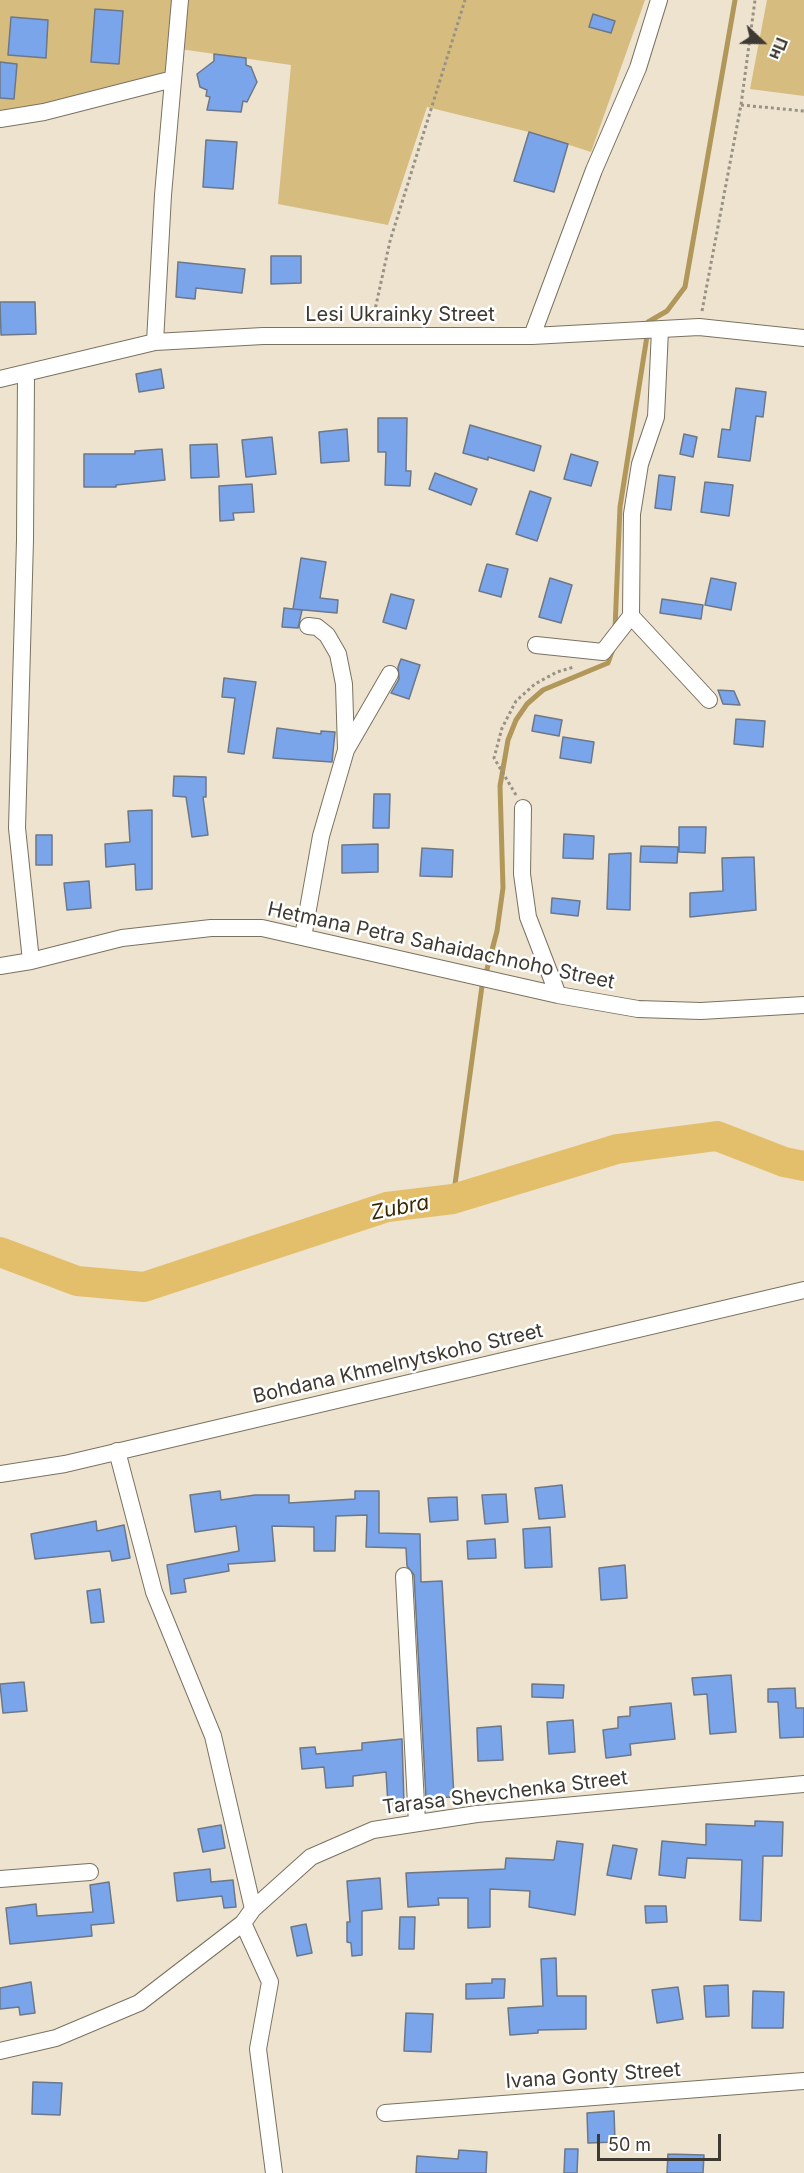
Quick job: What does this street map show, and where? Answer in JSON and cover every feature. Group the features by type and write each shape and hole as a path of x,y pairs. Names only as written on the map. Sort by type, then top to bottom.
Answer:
{"street":[{"path":"155,342 180,0"},
{"path":"532,336 594,170 638,68 659,0"},
{"path":"0,119 44,112 173,79"},
{"name":"Lesi Ukrainky Street","path":"0,379 155,342 263,336 532,336 699,327 804,338"},
{"path":"536,645 603,652 631,616 632,514 640,464 656,417 660,330"},
{"path":"26,374 26,540 17,828 31,961"},
{"path":"631,616 709,700"},
{"path":"309,626 317,627 327,635 338,654 344,684 346,750"},
{"path":"303,937 321,836 346,750 390,674"},
{"path":"523,808 522,874 528,917 558,995"},
{"name":"Hetmana Petra Sahaidachnoho Street","path":"0,966 31,961 123,938 211,928 262,928 558,995 638,1009 700,1011 804,1005"},
{"name":"Bohdana Khmelnytskoho Street","path":"0,1474 65,1464 804,1290"},
{"path":"117,1451 154,1592 213,1736 248,1916 270,1982 258,2049 274,2173"},
{"path":"404,1576 417,1823"},
{"name":"Tarasa Shevchenka Street","path":"0,2051 56,2038 139,2002 248,1916 311,1857 373,1830 477,1814 804,1784"},
{"path":"0,1879 90,1872"},
{"name":"Ivana Gonty Street","path":"385,2113 804,2081"}],"path":[{"path":"370,336 390,241 465,0"},
{"path":"699,327 741,105 755,0"},
{"path":"741,105 804,111"},
{"path":"523,808 494,758 502,728 516,701 535,684 557,672 579,665"}],"shaded area":[{"path":"0,0 645,0 591,152 529,132 427,107 388,225 278,204 291,65 180,49 173,79 0,119"},
{"path":"767,0 804,0 804,96 750,89"}],"building":[{"path":"95,9 123,11 119,64 91,62"},
{"path":"593,14 615,21 611,33 589,27"},
{"path":"11,17 48,20 46,58 8,55"},
{"path":"214,54 246,58 246,65 251,67 257,82 247,102 243,101 241,112 207,110 210,97 206,96 207,90 200,87 197,74 214,61"},
{"path":"0,62 17,64 14,99 0,98"},
{"path":"529,132 568,144 554,192 514,181"},
{"path":"206,140 237,142 233,189 203,187"},
{"path":"271,256 301,256 301,283 271,284"},
{"path":"178,262 245,269 242,293 196,288 195,299 176,297"},
{"path":"0,302 35,302 36,334 1,335"},
{"path":"161,369 164,388 139,392 136,374"},
{"path":"736,388 766,392 763,417 756,416 750,461 718,457 722,429 730,430"},
{"path":"378,418 407,418 406,471 411,471 410,486 385,485 386,452 378,452"},
{"path":"470,425 541,446 534,471 488,457 488,460 463,453"},
{"path":"347,429 349,461 321,463 319,432"},
{"path":"684,434 697,437 693,457 680,454"},
{"path":"272,437 276,474 246,477 242,440"},
{"path":"217,444 219,477 191,478 190,445"},
{"path":"162,449 165,480 116,485 116,487 84,487 84,454 135,454 135,451"},
{"path":"571,454 598,462 591,486 564,479"},
{"path":"435,473 477,489 471,505 429,489"},
{"path":"659,475 675,477 671,510 655,508"},
{"path":"705,482 733,485 729,516 701,512"},
{"path":"252,484 254,512 233,513 234,520 220,521 219,486"},
{"path":"530,491 551,498 537,541 516,534"},
{"path":"301,558 326,562 320,598 338,600 337,613 293,609"},
{"path":"487,564 508,569 501,597 479,591"},
{"path":"550,578 572,585 561,623 539,617"},
{"path":"711,578 736,583 731,610 705,605"},
{"path":"391,594 414,600 406,629 383,622"},
{"path":"662,599 703,605 701,619 660,613"},
{"path":"284,608 302,610 298,628 282,627"},
{"path":"401,659 420,665 409,699 391,693 399,679 398,667"},
{"path":"224,678 256,682 244,754 228,752 235,698 222,697"},
{"path":"718,690 734,691 740,705 723,704"},
{"path":"535,715 562,720 559,736 532,731"},
{"path":"736,719 765,721 763,747 734,744"},
{"path":"277,728 321,734 321,731 335,732 332,762 273,758"},
{"path":"563,737 594,742 591,763 560,758"},
{"path":"174,776 206,777 206,797 203,797 208,835 192,837 186,797 173,796"},
{"path":"374,794 390,794 389,828 373,828"},
{"path":"152,810 152,889 136,890 135,864 106,867 105,844 130,842 128,811"},
{"path":"679,827 706,827 705,853 679,852"},
{"path":"564,834 594,836 593,859 563,858"},
{"path":"36,835 52,835 52,865 36,865"},
{"path":"378,844 378,872 342,873 342,845"},
{"path":"641,846 678,847 677,863 640,862"},
{"path":"422,848 453,850 452,877 420,876"},
{"path":"631,853 630,910 607,909 609,854"},
{"path":"754,857 756,910 690,917 690,893 723,891 722,858"},
{"path":"89,881 91,908 67,910 64,883"},
{"path":"552,898 580,901 578,916 551,913"},
{"path":"562,1485 565,1517 539,1519 535,1488"},
{"path":"220,1491 221,1500 255,1495 289,1495 289,1503 355,1499 355,1491 379,1491 379,1533 420,1534 421,1582 442,1581 454,1797 426,1798 414,1575 407,1566 406,1548 366,1547 367,1515 336,1516 335,1551 314,1551 314,1527 272,1526 275,1561 228,1564 229,1571 184,1579 186,1592 171,1594 167,1565 239,1551 236,1526 195,1532 190,1495"},
{"path":"506,1494 508,1522 485,1524 482,1495"},
{"path":"457,1497 458,1520 430,1522 428,1498"},
{"path":"96,1521 97,1531 124,1525 130,1558 112,1561 110,1551 35,1559 31,1534"},
{"path":"550,1527 552,1567 525,1568 523,1529"},
{"path":"495,1539 496,1558 468,1559 467,1541"},
{"path":"625,1565 627,1598 601,1600 599,1568"},
{"path":"100,1589 104,1622 91,1623 87,1591"},
{"path":"731,1675 736,1732 710,1734 707,1694 694,1695 692,1678"},
{"path":"24,1682 27,1711 3,1713 0,1684"},
{"path":"532,1684 564,1685 563,1698 532,1697"},
{"path":"795,1688 796,1708 804,1708 804,1737 780,1738 778,1702 768,1702 768,1689"},
{"path":"671,1703 675,1739 630,1744 631,1755 606,1758 603,1730 618,1728 618,1717 630,1716 630,1707"},
{"path":"573,1720 575,1752 549,1754 547,1722"},
{"path":"501,1726 503,1760 478,1761 477,1728"},
{"path":"402,1739 404,1804 388,1805 386,1772 353,1776 353,1786 326,1788 324,1767 302,1769 300,1748 315,1747 316,1754 362,1750 362,1743"},
{"path":"755,1821 783,1822 782,1856 763,1856 761,1921 740,1920 742,1860 687,1858 685,1878 659,1875 662,1841 706,1845 706,1824 755,1826"},
{"path":"221,1825 225,1848 203,1852 198,1829"},
{"path":"557,1841 583,1844 575,1915 529,1907 530,1891 490,1889 490,1927 468,1928 468,1898 438,1898 439,1905 408,1907 406,1873 505,1869 506,1858 554,1860"},
{"path":"613,1845 637,1849 631,1879 607,1875"},
{"path":"210,1869 211,1882 233,1880 236,1907 224,1908 222,1896 177,1901 174,1873"},
{"path":"380,1878 382,1909 362,1911 362,1955 352,1956 351,1943 347,1942 347,1922 350,1922 347,1881"},
{"path":"109,1882 114,1923 91,1925 92,1936 10,1944 6,1908 36,1904 37,1916 93,1912 90,1885"},
{"path":"645,1906 666,1906 667,1922 646,1923"},
{"path":"400,1917 415,1917 414,1949 399,1949"},
{"path":"306,1924 312,1953 297,1956 291,1927"},
{"path":"556,1958 557,1996 586,1996 586,2029 538,2030 538,2033 510,2035 508,2008 543,2006 541,1959"},
{"path":"492,1979 505,1979 504,1998 466,1999 466,1984 492,1983"},
{"path":"31,1982 35,2013 20,2015 19,2007 0,2009 0,1988"},
{"path":"728,1985 729,2016 706,2017 704,1986"},
{"path":"678,1987 683,2019 657,2023 652,1990"},
{"path":"753,1991 784,1992 783,2028 752,2028"},
{"path":"406,2013 433,2014 431,2052 404,2051"},
{"path":"33,2082 62,2083 60,2115 32,2114"},
{"path":"614,2111 615,2142 588,2143 587,2113"},
{"path":"565,2149 578,2149 577,2173 564,2173"},
{"path":"459,2150 487,2152 486,2173 416,2173 417,2156 458,2159"},
{"path":"668,2154 704,2155 703,2173 667,2173"}],"waterway":[{"path":"648,322 667,311 685,287 735,0"},
{"path":"615,629 620,507 647,336"},
{"path":"486,973 497,931 503,888 500,786 508,740 516,720 527,704 543,690 608,663 614,646"},
{"path":"453,1199 482,986"},
{"name":"Zubra","path":"0,1252 77,1281 144,1287 387,1207 453,1199 617,1149 717,1136 784,1162 804,1166"}]}
